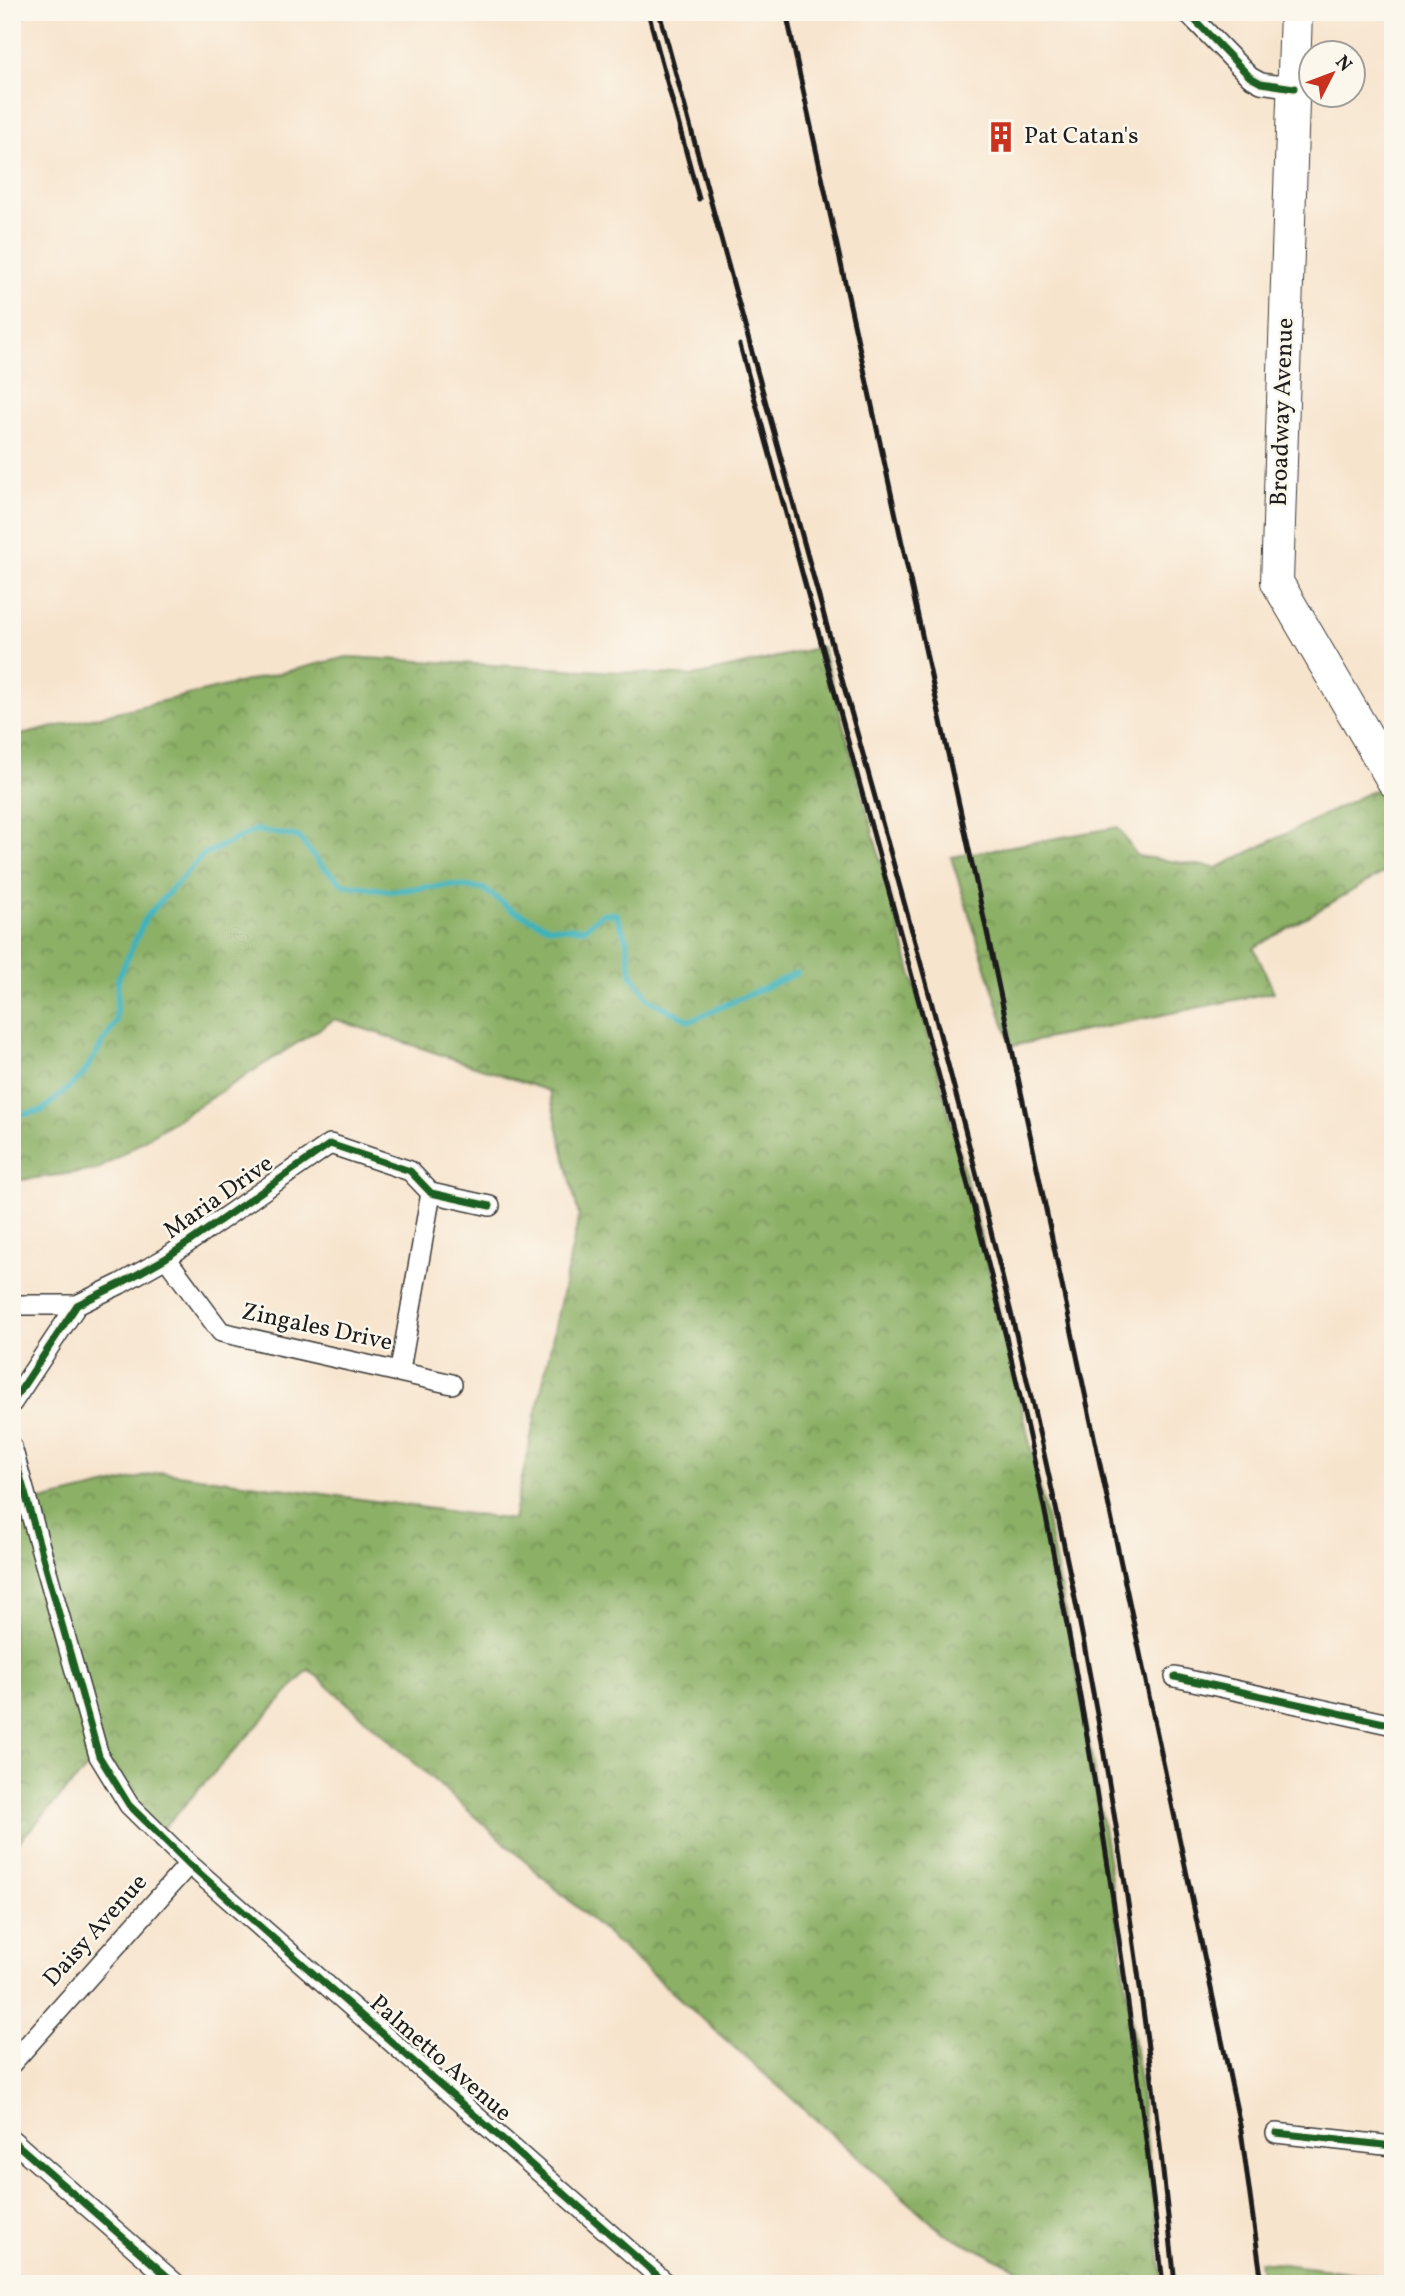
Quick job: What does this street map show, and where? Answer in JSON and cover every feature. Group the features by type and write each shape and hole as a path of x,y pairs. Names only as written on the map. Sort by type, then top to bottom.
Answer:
{"main road":[{"name":"Broadway Avenue","path":"1296,12 1278,582 1393,781"}],"street":[{"path":"1187,12 1250,77 1261,83 1294,88"},
{"name":"Maria Drive","path":"77,1305 166,1258 330,1144 410,1171 431,1193"},
{"path":"400,1370 431,1193 490,1206"},
{"name":"Zingales Drive","path":"166,1258 221,1332 400,1370 452,1384"},
{"path":"12,1305 77,1305"},
{"path":"12,1404 77,1305"},
{"path":"12,1447 99,1756 129,1805 189,1864"},
{"path":"1175,1677 1393,1725"},
{"name":"Daisy Avenue","path":"12,2063 189,1864"},
{"name":"Palmetto Avenue","path":"189,1864 667,2284"},
{"path":"1276,2133 1393,2146"},
{"path":"12,2140 176,2284"}],"green space":[{"path":"822,647 984,1250 1054,1556 1093,1763 1109,1867 1163,2284 1048,2284 942,2232 309,1669 158,1834 98,1756 12,1849 12,1508 163,1472 513,1520 579,1216 549,1091 335,1019 97,1170 12,1181 12,737 347,657 694,676"},
{"path":"1392,781 1393,867 1254,948 1274,992 1011,1046 951,857 1118,827 1137,856 1217,868"},
{"path":"1259,2261 1393,2278 1393,2284 1262,2284"}],"waterway":[{"path":"12,1116 42,1111 82,1076 116,1022 118,979 146,917 203,855 256,830 299,837 318,862 343,884 390,891 451,885 484,889 512,910 549,927 584,929 602,914 616,914 626,938 632,975 649,999 690,1021 797,973"}],"railway":[{"path":"648,12 699,199"},
{"path":"659,12 918,953 977,1174 1031,1396 1095,1700 1127,1894 1175,2284"},
{"path":"786,12 995,969 1241,2130 1262,2284"},
{"path":"740,345 953,1128 1033,1455 1092,1764 1124,1972 1163,2284"}],"cycle path":[{"path":"1187,12 1250,77 1261,83 1294,88"},
{"path":"12,1403 77,1305 166,1258 330,1144 410,1171 431,1193 490,1206"},
{"path":"12,1447 99,1756 129,1805 189,1864 667,2284"},
{"path":"1175,1677 1393,1725"},
{"path":"1276,2133 1393,2146"},
{"path":"12,2140 176,2284"}],"place":[{"name":"Pat Catan's","path":"1001,137"}]}
